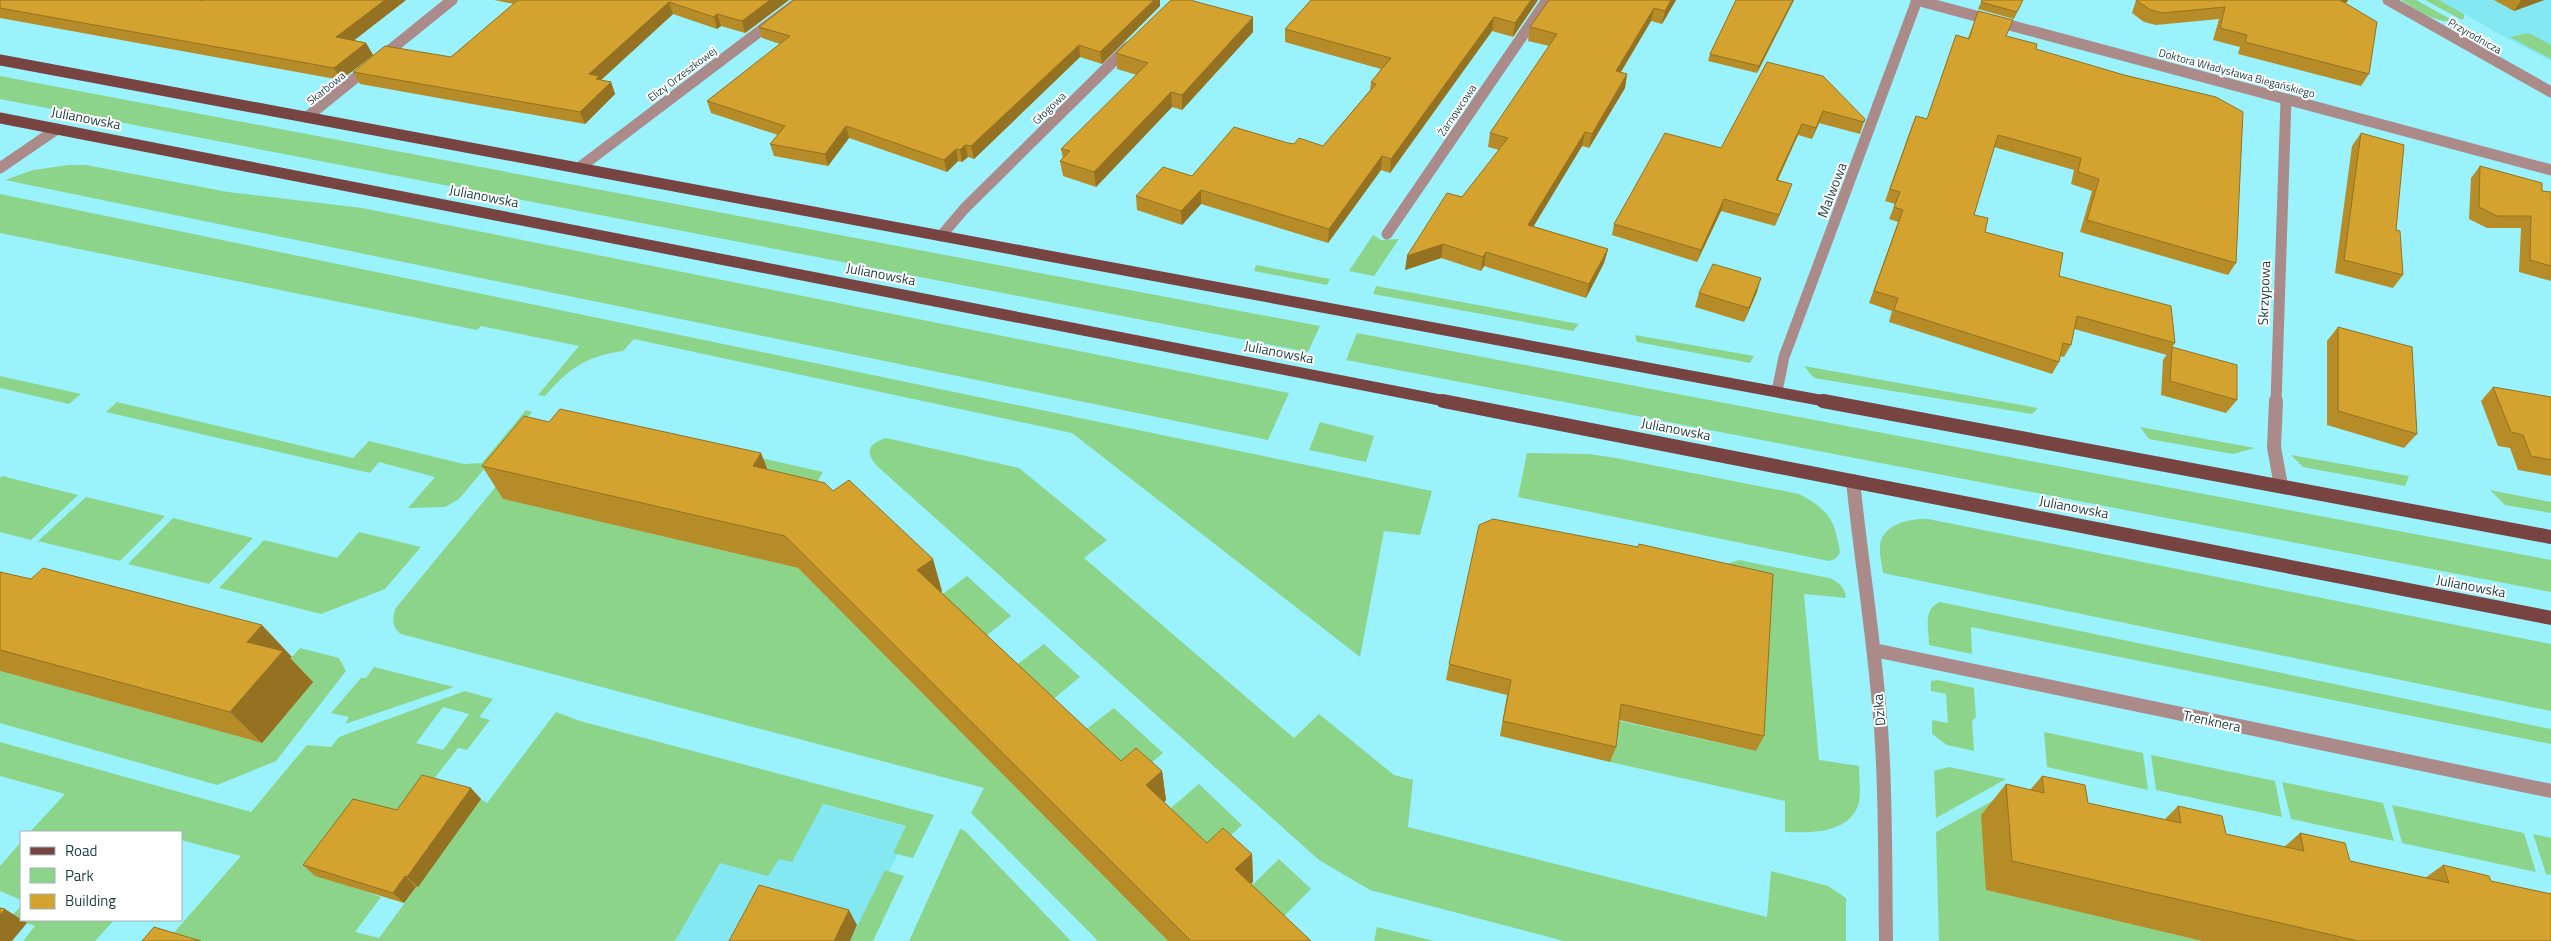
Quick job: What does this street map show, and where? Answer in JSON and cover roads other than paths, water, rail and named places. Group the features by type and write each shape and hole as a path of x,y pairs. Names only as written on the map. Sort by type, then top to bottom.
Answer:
{"main road":[{"path":"0,60 2551,536"},
{"name":"Julianowska","path":"0,118 2551,618"}],"street":[{"name":"Skarbowa","path":"307,117 452,0"},
{"name":"Elizy Orzeszkowej","path":"580,168 801,0"},
{"name":"Żarnowcowa","path":"1387,234 1547,0"},
{"name":"Doktora Władysława Biegańskiego","path":"1917,0 2551,170"},
{"name":"Malwowa","path":"1777,391 1784,357 1917,0"},
{"name":"Przyrodnicza","path":"2388,0 2551,92"},
{"name":"Głogowa","path":"941,236 965,208 1134,42"},
{"name":"Skrzypowa","path":"2281,486 2274,447 2286,100"},
{"path":"0,168 57,129"},
{"name":"Dzika","path":"1854,481 1862,577 1874,650 1882,745 1886,941"},
{"name":"Trenknera","path":"1874,650 2551,791"}]}
